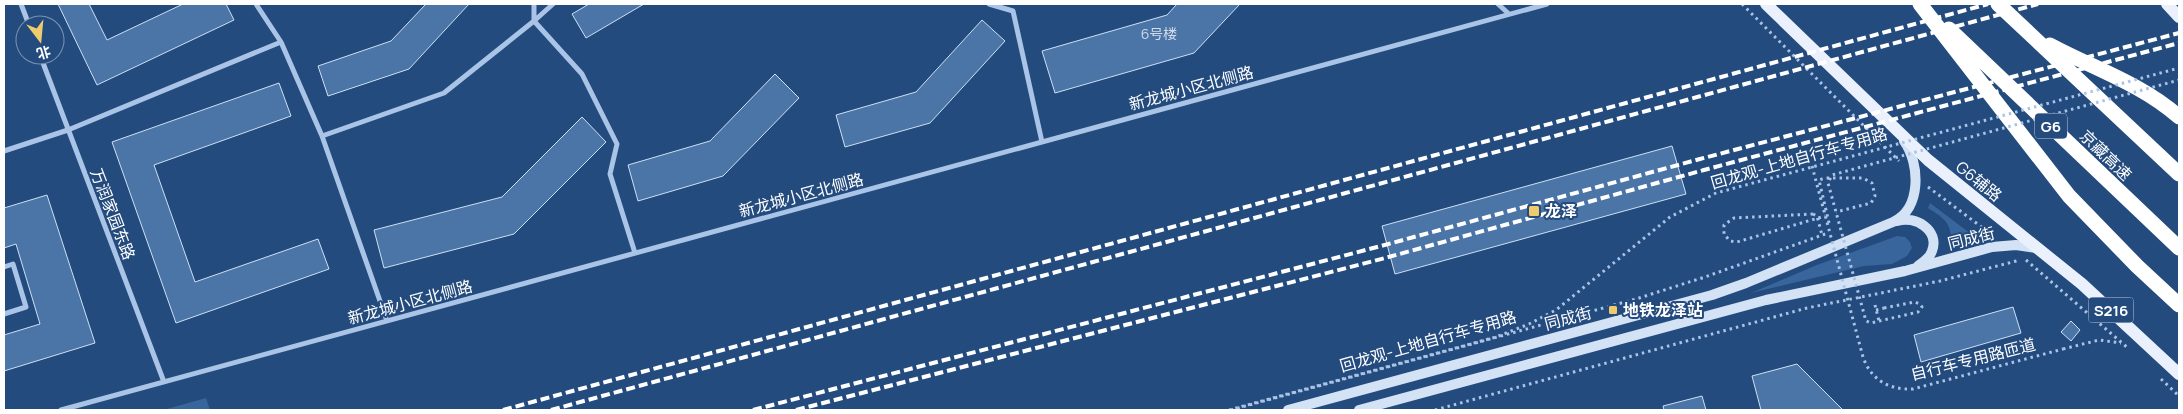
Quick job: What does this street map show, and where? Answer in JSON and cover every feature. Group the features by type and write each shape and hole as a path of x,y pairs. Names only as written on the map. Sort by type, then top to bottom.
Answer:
{"highway":[{"name":"京藏高速","path":"1921,4 2179,248"},
{"path":"1921,4 2069,196 2179,305"},
{"path":"1998,4 2179,174"},
{"path":"2027,31 2057,49 2144,92 2165,105 2179,117"}],"main road":[{"name":"G6辅路","path":"1766,4 1898,132 1952,181 2082,284 2179,374"},
{"path":"2167,4 2179,17"},
{"name":"同成街","path":"1288,410 1712,295 1746,283 1899,220 1908,210 1913,198 1915,184 1913,163 1908,147 1898,132"},
{"path":"1893,222 1911,219 1919,222 1926,227 1933,242 1932,251 1927,259 1918,266 1905,271"},
{"name":"同成街","path":"1359,410 1766,300 1905,271 1992,247 2016,245 2039,249"}],"street":[{"path":"256,4 281,42 322,136 387,321"},
{"path":"534,4 534,21 582,74 618,144 610,174 635,253"},
{"path":"322,136 444,93 553,4"},
{"path":"989,4 1012,11 1042,142"},
{"path":"1498,4 1509,14"},
{"name":"新龙城小区北侧路","path":"61,410 1547,4"},
{"path":"4,151 68,130 281,42"},
{"name":"万润家园东路","path":"44,65 164,382"},
{"path":"4,267 13,264 26,307 4,314"}],"path":[{"name":"回龙观-上地自行车专用路","path":"1230,410 1496,337 1529,324 1568,301 1670,217 1731,188 2179,68"},
{"path":"1877,312 1884,308 1915,302 1920,304 1922,308 1918,312 1871,323 1865,319 1828,184 1832,174 2179,80"},
{"path":"1895,157 1902,167"},
{"name":"自行车专用路匝道","path":"1812,166 1863,357 1869,371 1880,382 1892,387 1913,389 2103,340 2119,343 2127,348"},
{"path":"1829,223 1818,184 1819,180 1825,178 1863,178 1869,180 1874,187 1875,196 1871,203 1836,212"},
{"path":"1822,235 1817,216 1813,214 1734,218 1727,222 1723,231 1727,239 1736,242 1825,216"},
{"path":"1230,410 1636,299 1705,277 1822,235 1848,228"},
{"path":"1435,410 1800,310 1940,281 2024,258"},
{"path":"1875,305 1879,321"}],"shaded area":[{"path":"1930,203 1979,240 1951,247 1947,223 1928,208"},
{"path":"1897,236 1905,237 1910,242 1912,248 1907,256 1892,264 1864,266 1751,293 1817,265"},
{"path":"206,398 210,410 163,410"}],"building":[{"path":"58,4 89,4 107,40 183,4 226,4 234,20 97,85 65,15"},
{"path":"426,4 469,4 409,69 328,96 318,66 391,41"},
{"path":"589,4 644,4 586,38 572,14"},
{"path":"1177,4 1240,4 1194,53 1055,93 1042,51 1167,15"},
{"path":"982,20 1005,41 930,123 845,147 836,115 916,92"},
{"path":"775,74 799,98 723,176 638,201 628,165 710,141"},
{"path":"279,83 291,116 154,165 195,282 318,239 329,269 176,323 112,142"},
{"path":"582,117 606,142 514,234 384,268 374,230 502,197"},
{"path":"1672,146 1686,194 1395,274 1382,226"},
{"path":"47,195 95,343 4,371 4,335 40,324 16,244 4,248 4,208"},
{"path":"2013,307 2021,333 1921,362 1914,335"},
{"path":"2071,321 2080,330 2071,341 2061,332"},
{"path":"1797,364 1843,410 1761,410 1752,376"},
{"path":"1702,396 1706,410 1664,410 1663,406"}],"railway":[{"path":"503,410 1988,4"},
{"path":"551,410 2038,4"},
{"path":"753,410 1381,246 1700,159 2179,33"},
{"path":"796,410 1385,258 1704,170 2179,43"}],"place":[{"name":"龙泽","path":"1534,211"},
{"name":"地铁龙泽站","path":"1613,310"}]}
